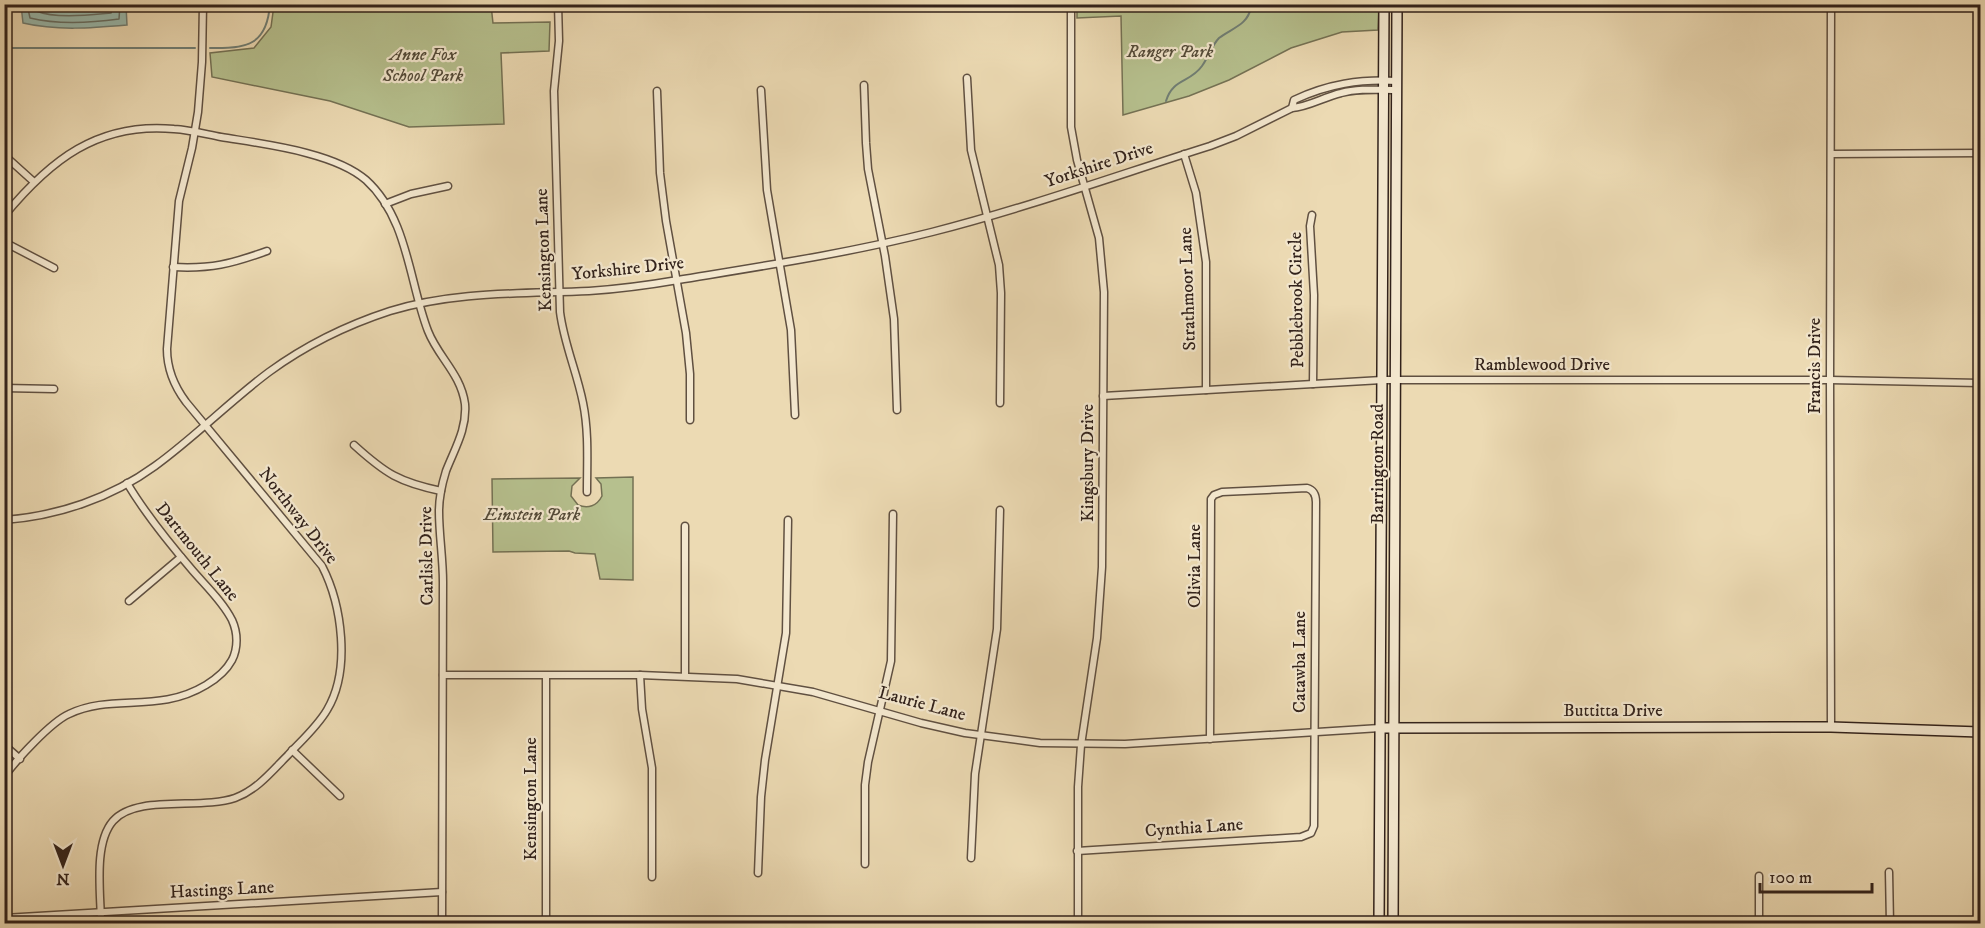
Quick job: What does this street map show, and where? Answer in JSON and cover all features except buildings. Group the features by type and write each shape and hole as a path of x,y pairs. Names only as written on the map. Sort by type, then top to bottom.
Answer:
{"main road":[{"name":"Barrington Road","path":"1379,924 1384,4"},
{"name":"Barrington Road","path":"1393,924 1397,4"},
{"name":"Laurie Lane","path":"1380,728 1394,728"},
{"name":"Buttitta Drive","path":"1394,728 1831,728 1980,732"}],"street":[{"name":"Northway Drive","path":"101,924 101,847 106,830 118,816 140,807 204,803 236,797 255,787 326,712 338,686 340,630 337,603 328,578 313,553 179,393 168,364 167,350 179,201 195,132 202,62 203,4"},
{"name":"Kensington Lane","path":"558,4 554,91 560,292 564,335 585,415 588,438 587,492"},
{"name":"Kingsbury Drive","path":"1071,4 1071,127 1077,160 1096,222 1103,267 1104,396 1100,612 1081,745 1077,851 1078,924"},
{"name":"Francis Drive","path":"1831,728 1832,4"},
{"path":"967,78 971,150 997,256 1000,284 1000,403"},
{"name":"Yorkshire Drive","path":"4,520 41,515 69,508 94,500 127,483 154,466 260,379 306,348 368,319 420,303 452,297 635,287 929,233 1230,139 1292,108 1294,100 1332,85 1360,81 1397,85"},
{"path":"864,85 868,161 894,319 897,410"},
{"path":"761,90 766,181 791,330 795,415"},
{"path":"657,91 660,173 688,354 690,420"},
{"name":"Carlisle Drive","path":"4,216 34,182 84,144 115,133 161,129 195,132 275,146 332,162 356,172 376,191 385,204 406,254 428,333 457,376 465,405 464,428 446,473 441,491 439,514 443,573 442,924"},
{"path":"1832,154 1980,153"},
{"name":"Strathmoor Lane","path":"1184,154 1196,193 1206,262 1206,390"},
{"path":"4,155 34,182"},
{"path":"385,204 411,194 448,186"},
{"name":"Pebblebrook Circle","path":"1312,215 1310,226 1314,295 1313,384"},
{"path":"4,242 54,268"},
{"path":"173,267 213,267 237,262 267,251"},
{"name":"Ramblewood Drive","path":"1104,396 1382,380 1830,380 1980,383"},
{"path":"4,388 54,389"},
{"path":"354,445 378,467 398,480 441,491"},
{"name":"Dartmouth Lane","path":"4,777 51,726 69,714 93,706 152,703 181,698 210,682 228,666 232,659 237,643 231,618 146,513 127,483"},
{"name":"Olivia Lane","path":"1210,739 1211,499 1222,492 1306,488 1313,491"},
{"name":"Catawba Lane","path":"1311,833 1314,826 1315,732 1316,499 1313,491"},
{"path":"971,858 973,794 997,629 1000,510"},
{"path":"865,864 866,774 887,684 892,651 893,514"},
{"path":"758,873 765,760 779,685 787,621 788,520"},
{"path":"685,526 685,676"},
{"path":"129,601 181,557"},
{"name":"Laurie Lane","path":"443,675 640,675 737,679 813,692 921,723 980,735 1081,745 1380,728"},
{"path":"640,675 642,710 652,768 652,877"},
{"name":"Kensington Lane","path":"546,676 546,924"},
{"path":"4,745 20,759"},
{"path":"292,750 340,796"},
{"name":"Cynthia Lane","path":"1077,851 1301,837 1311,833"},
{"path":"1889,872 1890,923 1980,922"},
{"path":"1759,876 1759,924"},
{"name":"Hastings Lane","path":"4,918 442,892"}],"green space":[{"name":"Ranger Park","path":"1077,4 1379,5 1378,30 1342,32 1291,48 1229,80 1189,96 1123,115 1121,16 1077,18"},
{"name":"Anne Fox School Park","path":"274,5 491,5 493,23 550,22 549,51 501,53 504,124 409,127 330,101 212,77 210,53 254,48 271,27"},
{"name":"Einstein Park","path":"633,477 633,580 600,579 595,554 569,551 493,552 492,479 580,478 572,486 571,496 578,505 585,507 592,506 602,496 601,484 596,478"}],"water":[{"path":"21,5 126,5 127,25 75,28 36,26 23,23"}],"waterway":[{"path":"210,48 235,47 253,42 265,28 270,4"},
{"path":"1166,101 1177,84 1202,66 1219,38 1247,18 1251,7"},
{"path":"4,48 195,48"}]}
